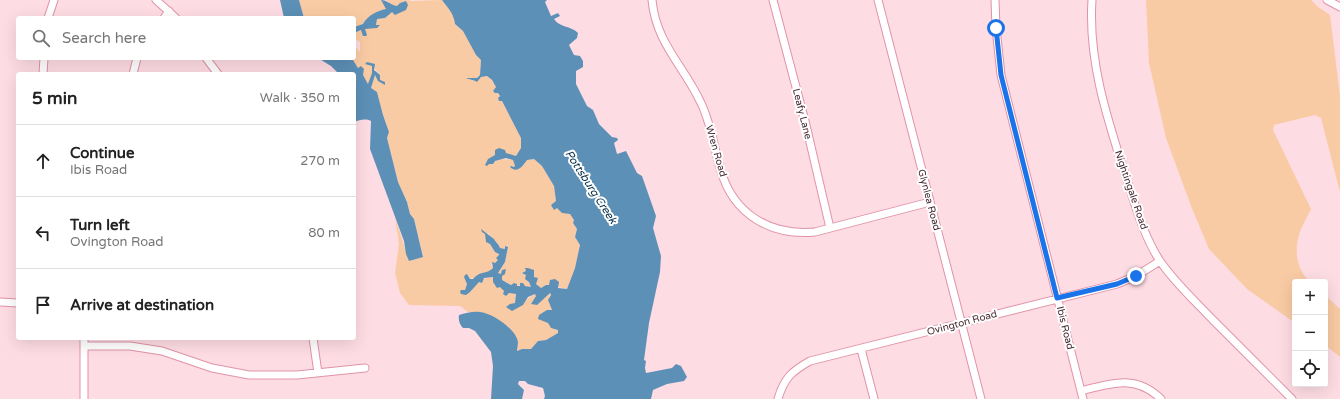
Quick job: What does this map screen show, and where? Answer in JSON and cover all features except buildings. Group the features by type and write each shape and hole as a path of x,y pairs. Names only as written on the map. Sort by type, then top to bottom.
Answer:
{"street":[{"path":"49,16 54,0"},
{"path":"156,0 174,16"},
{"name":"Wren Road","path":"652,0 654,15 663,39 670,53 701,101 706,113 721,173 736,202 746,213 759,222 779,230 804,233 830,228 930,202"},
{"name":"Leafy Lane","path":"773,0 806,126 830,228"},
{"name":"Glynlea Road","path":"878,0 981,399"},
{"name":"Ibis Road","path":"996,0 996,28 1001,75 1083,399"},
{"name":"Nightingale Road","path":"1092,0 1093,46 1097,76 1104,105 1138,215 1160,261 1180,286 1292,399"},
{"path":"1327,0 1340,7"},
{"path":"165,16 169,11"},
{"path":"43,72 44,60"},
{"path":"134,72 136,60"},
{"path":"208,60 216,72"},
{"name":"Ovington Road","path":"778,399 781,388 787,378 796,369 810,361 1117,284 1136,276 1160,261"},
{"path":"0,302 16,303"},
{"path":"313,340 318,373"},
{"path":"84,399 84,342 157,350 212,368 249,375 297,375 365,368"},
{"path":"861,349 874,399"},
{"path":"1081,391 1124,382 1137,384 1148,388 1160,399"}],"shaded area":[{"path":"299,0 381,0 387,9 370,16 363,24 356,26 356,16 303,16"},
{"path":"386,0 442,0 452,14 455,24 463,31 476,55 481,60 480,75 477,78 470,78 469,80 487,76 492,81 496,86 499,100 502,101 521,138 521,148 516,156 505,154 495,156 488,159 489,164 495,161 507,159 513,160 515,166 511,169 523,166 527,160 534,159 542,166 554,186 556,201 551,205 570,214 574,220 573,223 577,229 575,237 580,245 575,268 567,289 550,285 541,288 536,284 534,278 526,271 531,287 512,285 502,280 501,274 498,273 505,262 508,247 505,249 500,248 488,233 485,234 495,252 499,253 499,260 491,264 493,268 483,275 476,278 464,277 467,284 465,290 461,290 470,292 480,281 486,278 494,277 504,291 503,294 516,294 515,303 512,304 514,309 535,294 534,301 550,293 549,303 552,310 548,323 551,328 558,330 558,333 546,340 538,341 531,349 522,349 517,351 518,342 509,327 481,312 468,312 460,306 409,305 400,293 395,273 399,244 395,217 409,261 423,256 414,219 410,214 407,202 398,182 387,138 389,132 377,92 371,88 374,76 375,75 380,80 380,75 372,66 369,85 353,60 356,60 356,47 360,52 360,42 356,39 356,32 376,25 377,19 385,18 392,11 397,14 405,10 400,3 398,6 392,5"},
{"path":"1146,0 1311,0 1330,15 1340,96 1340,192 1321,118 1315,115 1274,125 1273,130 1311,209 1300,232 1297,248 1299,266 1308,279 1292,279 1292,321 1247,289 1209,249 1191,206 1166,138 1149,63"},
{"path":"1328,298 1340,309 1340,357 1328,347"}],"water":[{"path":"280,0 299,0 303,16 284,16"},
{"path":"381,0 397,6 406,1 408,5 406,10 395,15 392,12 385,18 377,19 376,25 380,25 377,28 365,29 366,36 363,36 361,30 356,32 356,26 363,24 367,18 373,14 386,9"},
{"name":"Pottsburg Creek","path":"442,0 547,0 545,2 551,16 558,13 560,16 554,19 559,24 573,29 578,33 577,38 569,45 574,55 580,56 583,61 583,67 576,71 576,84 587,106 593,110 599,124 612,137 617,138 618,140 614,143 617,154 626,151 637,173 642,176 656,216 653,228 661,256 660,272 649,323 644,360 646,361 646,373 672,368 676,364 681,366 687,377 684,381 667,384 653,390 651,399 544,399 545,396 543,388 528,384 525,381 519,381 518,384 524,390 522,399 491,399 493,366 491,352 475,331 462,327 459,321 459,315 480,312 491,315 503,322 516,337 518,342 517,351 522,349 531,349 538,341 546,340 558,333 558,330 551,328 548,323 538,319 539,315 547,310 552,310 548,300 551,295 550,293 537,305 531,304 536,296 535,294 528,297 523,305 512,311 506,307 515,303 516,294 509,293 506,296 503,294 504,291 500,287 497,288 493,282 493,277 484,278 482,283 479,282 466,295 461,294 461,290 465,290 467,284 464,277 465,275 467,274 470,279 473,279 479,274 493,268 492,262 495,263 498,260 496,258 499,254 495,252 490,244 486,242 485,234 481,229 494,239 500,248 505,249 505,246 508,247 505,262 498,273 501,274 502,270 506,269 505,274 502,276 502,280 511,285 514,283 517,284 517,286 520,286 520,283 523,283 525,286 531,287 529,282 525,279 526,275 522,273 526,271 525,268 528,268 534,270 534,277 538,278 536,284 541,288 549,285 550,280 555,279 559,282 558,288 567,289 575,268 580,245 575,237 577,229 570,214 562,213 557,208 554,210 551,205 556,201 554,186 542,166 534,159 527,160 522,167 515,170 510,167 515,166 513,160 506,158 495,161 493,164 489,164 487,166 485,165 488,159 495,155 495,150 499,148 505,150 506,153 516,156 521,148 521,138 502,101 499,101 498,98 500,96 498,93 493,91 496,87 492,80 487,76 481,77 477,82 466,78 477,78 480,75 481,60 476,55 463,31 455,24 452,14"},
{"path":"321,60 353,60 358,68 361,66 364,69 363,75 368,84 372,73 372,66 365,64 367,62 375,64 374,70 380,75 380,80 385,82 385,85 378,81 375,75 371,88 377,92 389,132 387,138 398,182 407,202 410,214 414,219 423,257 409,261 406,254 404,241 370,149 371,121 365,119 356,121 356,72 337,72"}],"route":[{"path":"996,28 1001,75 1008,106 1057,298 1117,284 1136,276"}]}
